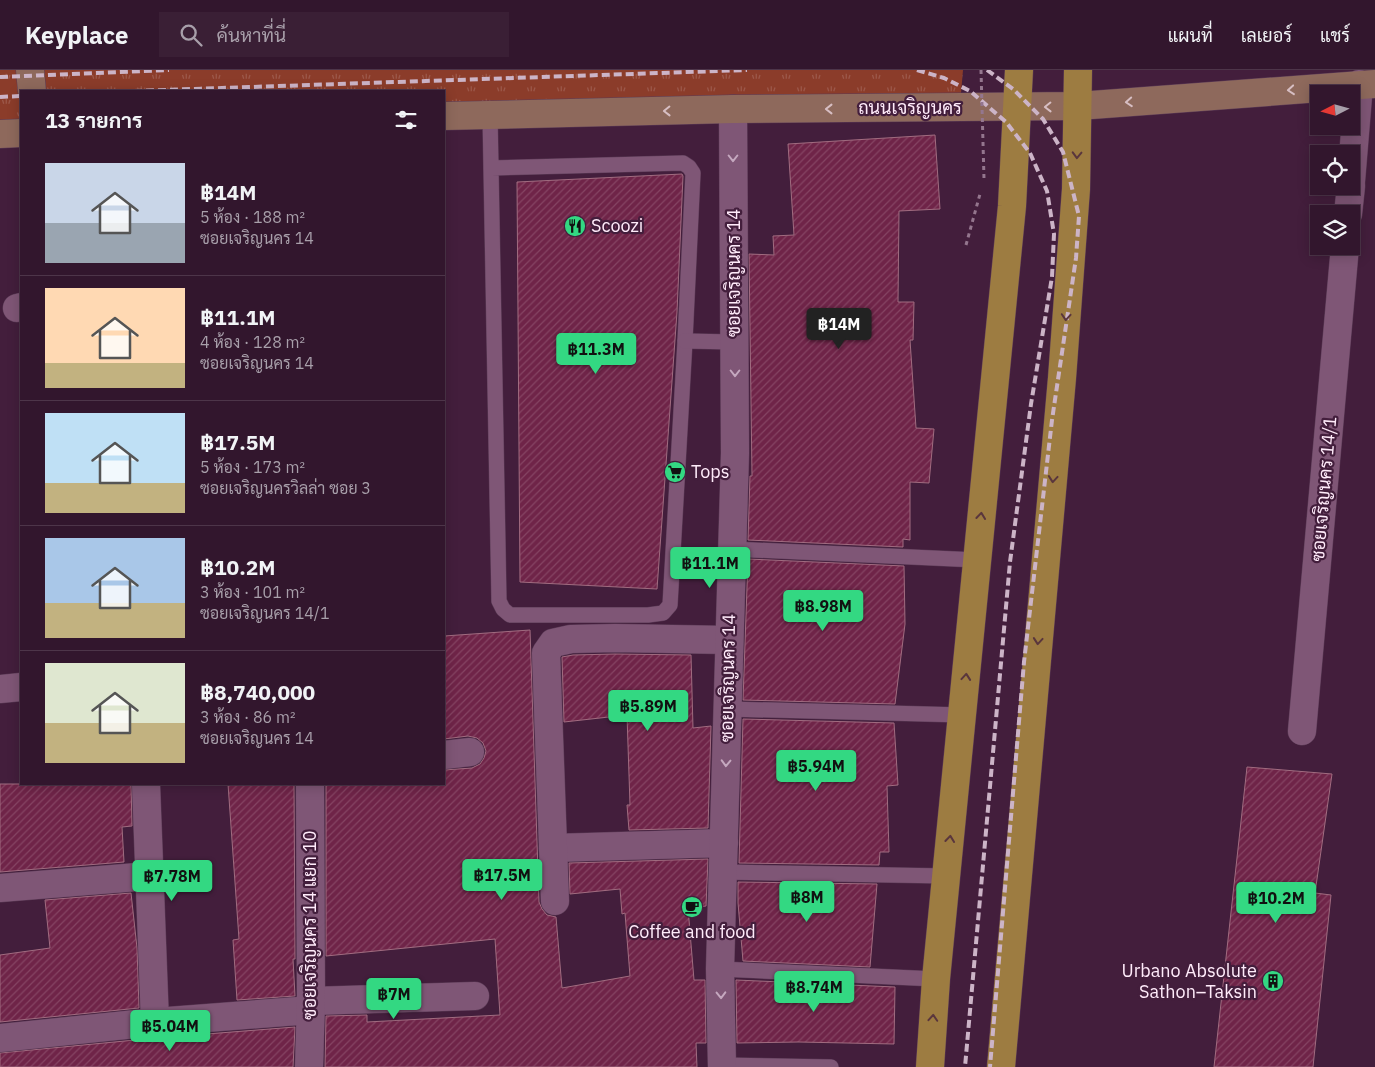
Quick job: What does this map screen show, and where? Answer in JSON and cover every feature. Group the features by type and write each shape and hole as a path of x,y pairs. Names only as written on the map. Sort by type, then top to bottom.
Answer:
{"main road":[{"path":"30,70 32,90"},
{"path":"930,1067 936,979 1012,206 1019,70"},
{"path":"1000,1067 1062,378 1076,189 1078,70"},
{"name":"ถนนเจริญนคร","path":"445,116 733,109 1078,106 1367,84"},
{"path":"0,134 20,133"}],"street":[{"path":"1357,145 1367,84"},
{"name":"ซอยเจริญนคร 14","path":"722,1066 720,968 735,453 733,109"},
{"name":"ซอยเจริญนคร 14/1","path":"1302,731 1344,255"},
{"path":"555,901 546,653 553,643 571,639 729,640"},
{"path":"0,689 20,687"},
{"path":"445,755 470,752"},
{"path":"146,785 155,1022"},
{"name":"ซอยเจริญนคร 14 แยก 10","path":"309,1067 311,1006 310,785"},
{"path":"553,848 724,844"},
{"path":"0,888 150,876"},
{"path":"0,1038 311,1006 475,996"}],"lane":[{"path":"490,114 499,601 502,609 510,615 648,615 663,613 670,605 686,341 693,173 683,163 491,168"},
{"path":"686,341 734,342"},
{"path":"732,549 976,560"},
{"path":"728,709 963,715"},
{"path":"723,872 946,876"},
{"path":"720,968 936,979"},
{"path":"722,1066 831,1067"}],"path":[{"path":"966,245 984,179 981,70"}],"green space":[{"path":"0,70 20,70 20,123 0,124"},
{"path":"40,70 963,70 961,93 445,104 445,90 42,90"}],"building":[{"path":"935,135 940,209 899,211 898,302 914,302 913,340 910,340 916,428 934,429 929,483 910,482 910,540 903,539 903,547 748,540 750,476 752,476 749,254 774,255 773,236 794,235 788,144"},
{"path":"682,174 677,312 657,589 520,582 517,182"},
{"path":"748,559 904,566 905,624 895,704 743,700"},
{"path":"530,630 539,902 547,915 556,917 562,988 630,976 625,913 622,914 620,889 570,894 569,863 708,859 706,906 688,908 694,980 705,980 706,1043 696,1043 697,1067 325,1067 326,1016 367,1015 367,1022 500,1015 495,939 326,956 326,785 445,785 445,770 472,768 480,764 484,758 486,751 483,743 477,738 468,736 445,739 445,636"},
{"path":"615,654 691,655 693,728 711,726 708,828 629,830 627,805 630,805 627,715 564,722 562,657"},
{"path":"743,719 894,723 898,785 887,786 889,852 880,852 879,865 739,863"},
{"name":"Urbano Absolute Sathon–Taksin","path":"1247,767 1332,774 1315,893 1331,895 1313,1067 1214,1067"},
{"path":"0,784 131,785 132,826 122,827 124,862 0,872"},
{"path":"228,785 294,785 295,959 293,959 295,996 237,1000 233,940 239,939"},
{"path":"738,882 877,884 870,967 743,961"},
{"path":"131,893 137,948 139,1008 0,1022 0,955 50,948 45,900"},
{"path":"736,980 895,987 894,1044 737,1043"},
{"path":"295,1027 293,1067 0,1067 0,1053"}],"railway":[{"path":"0,77 169,70"},
{"path":"163,90 747,70"},
{"path":"917,70 944,78 970,91 1006,122 1030,153 1047,191 1054,234 1052,277 1031,404 1010,562 965,1067"},
{"path":"987,70 1013,89 1043,119 1063,152 1079,216 1076,258 1052,420 1024,662 990,1067"},
{"path":"0,97 20,96"}],"place":[{"name":"Scoozi","path":"575,226"},
{"name":"Tops","path":"675,472"},
{"name":"Coffee and food","path":"692,907"},
{"name":"Urbano Absolute Sathon–Taksin","path":"1273,981"}]}
